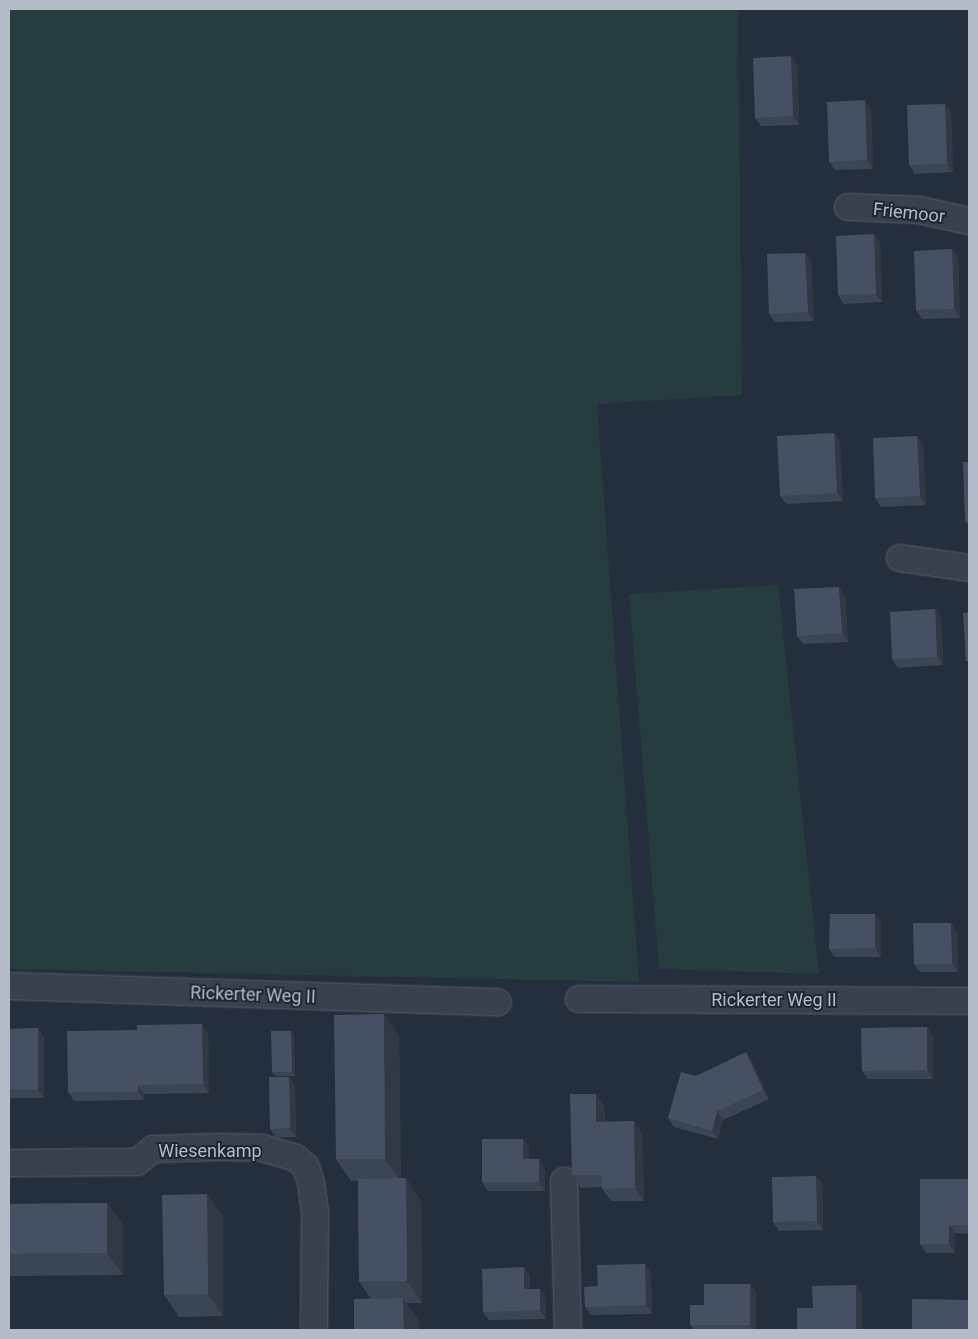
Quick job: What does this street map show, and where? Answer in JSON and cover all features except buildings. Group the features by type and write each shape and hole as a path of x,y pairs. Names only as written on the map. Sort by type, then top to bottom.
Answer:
{"street":[{"name":"Friemoor","path":"848,207 919,210 969,221"},
{"path":"900,558 969,568"},
{"name":"Rickerter Weg II","path":"9,986 498,1002"},
{"name":"Rickerter Weg II","path":"580,999 969,1001"},
{"name":"Wiesenkamp","path":"9,1163 136,1162 153,1149 220,1147 262,1148 296,1158 306,1167 312,1183 315,1213 314,1330"},
{"path":"564,1181 568,1330"}],"green space":[{"path":"9,9 738,9 742,395 597,404 639,982 9,969"},
{"path":"778,585 819,974 659,969 629,594"}]}
